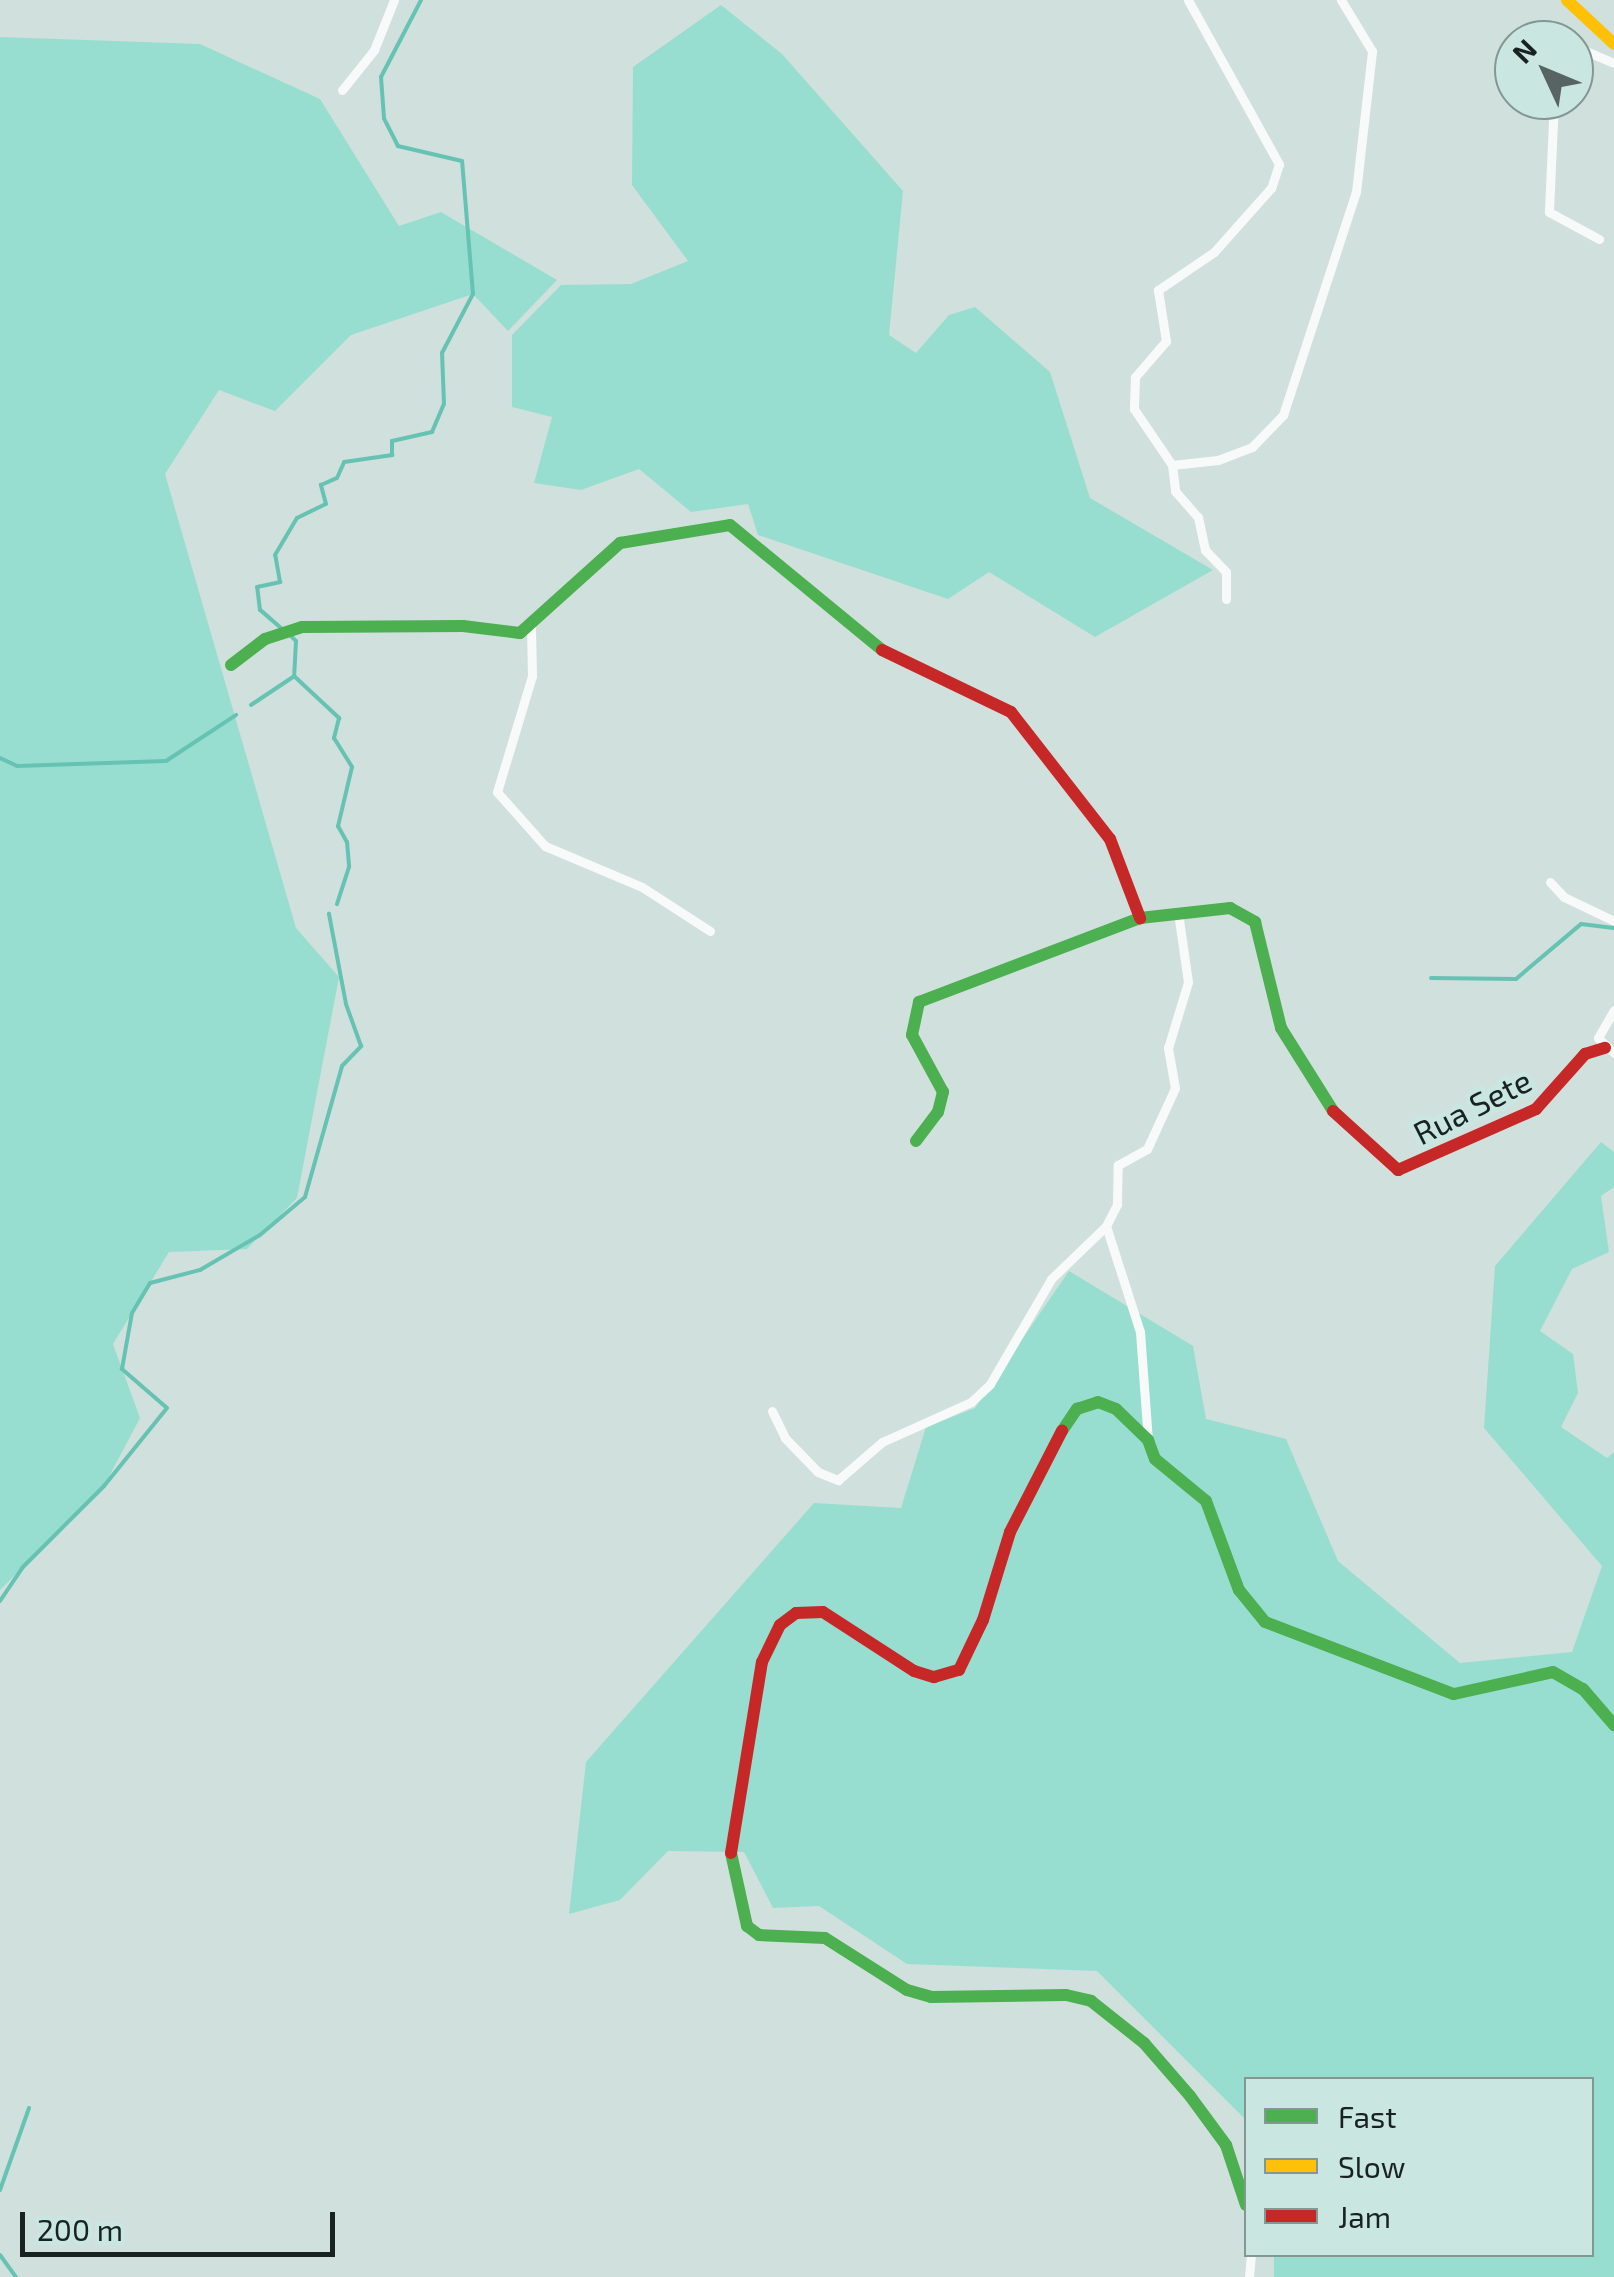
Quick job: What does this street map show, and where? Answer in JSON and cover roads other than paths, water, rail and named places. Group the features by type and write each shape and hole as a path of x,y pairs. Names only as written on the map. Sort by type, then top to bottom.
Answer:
{"street":[{"path":"342,90 374,50 394,0"},
{"path":"1188,0 1279,164 1271,188 1214,252 1158,290 1166,341 1136,377 1134,408 1172,465 1176,491 1198,517 1206,550 1226,572 1226,599"},
{"path":"1172,465 1218,460 1252,446 1283,415 1356,192 1372,51 1341,0"},
{"path":"1567,0 1614,44"},
{"path":"1553,120 1549,212 1599,238"},
{"path":"230,665 265,639 302,627 463,626 505,634 531,628 620,543 705,526 734,528 887,654 1011,712 1110,839 1140,918"},
{"path":"531,628 532,676 497,792 545,846 642,887 710,931"},
{"path":"1550,882 1564,897 1614,921"},
{"name":"Rua Sete","path":"916,1141 943,1092 912,1036 920,1002 1140,918 1178,912 1230,908 1254,922 1264,938 1282,1028 1342,1123 1398,1170 1536,1109 1584,1054 1609,1051"},
{"path":"772,1411 780,1430 818,1472 842,1478 882,1442 954,1414 981,1393 1046,1286 1087,1238 1106,1226 1117,1204 1118,1165 1147,1150 1176,1088 1168,1048 1188,982 1178,912"},
{"path":"1609,1051 1598,1032 1614,1010"},
{"path":"1106,1226 1140,1332 1148,1440 1155,1459 1206,1501 1238,1590 1265,1622 1454,1694 1553,1672 1582,1689 1614,1725"},
{"path":"1148,1440 1110,1404 1077,1409 1010,1532 966,1663 950,1675 914,1671 834,1616 815,1610 789,1617 762,1662 738,1793 731,1864 750,1930 825,1938 907,1990 931,1997 1066,1995 1091,2001 1144,2043 1190,2096 1226,2146 1244,2198"}],"waterway":[{"path":"281,628 260,610 257,587 280,582 275,555 297,518 326,504 321,485 337,478 344,462 392,455 392,441 432,432 444,404 442,353 473,294 462,161 398,146 384,118 381,77 421,0"},
{"path":"289,634 296,641 294,676 339,718 334,738 352,767 338,826 347,842 349,867 337,904"},
{"path":"251,705 293,677"},
{"path":"0,758 17,766 166,761 236,715"},
{"path":"0,1601 22,1568 104,1486 167,1408 122,1369 132,1313 150,1283 200,1270 260,1235 305,1197 342,1066 361,1046 346,1004 329,914"},
{"path":"1431,978 1516,979 1581,924 1614,928"},
{"path":"0,2190 29,2108"},
{"path":"0,2255 16,2277"}]}
